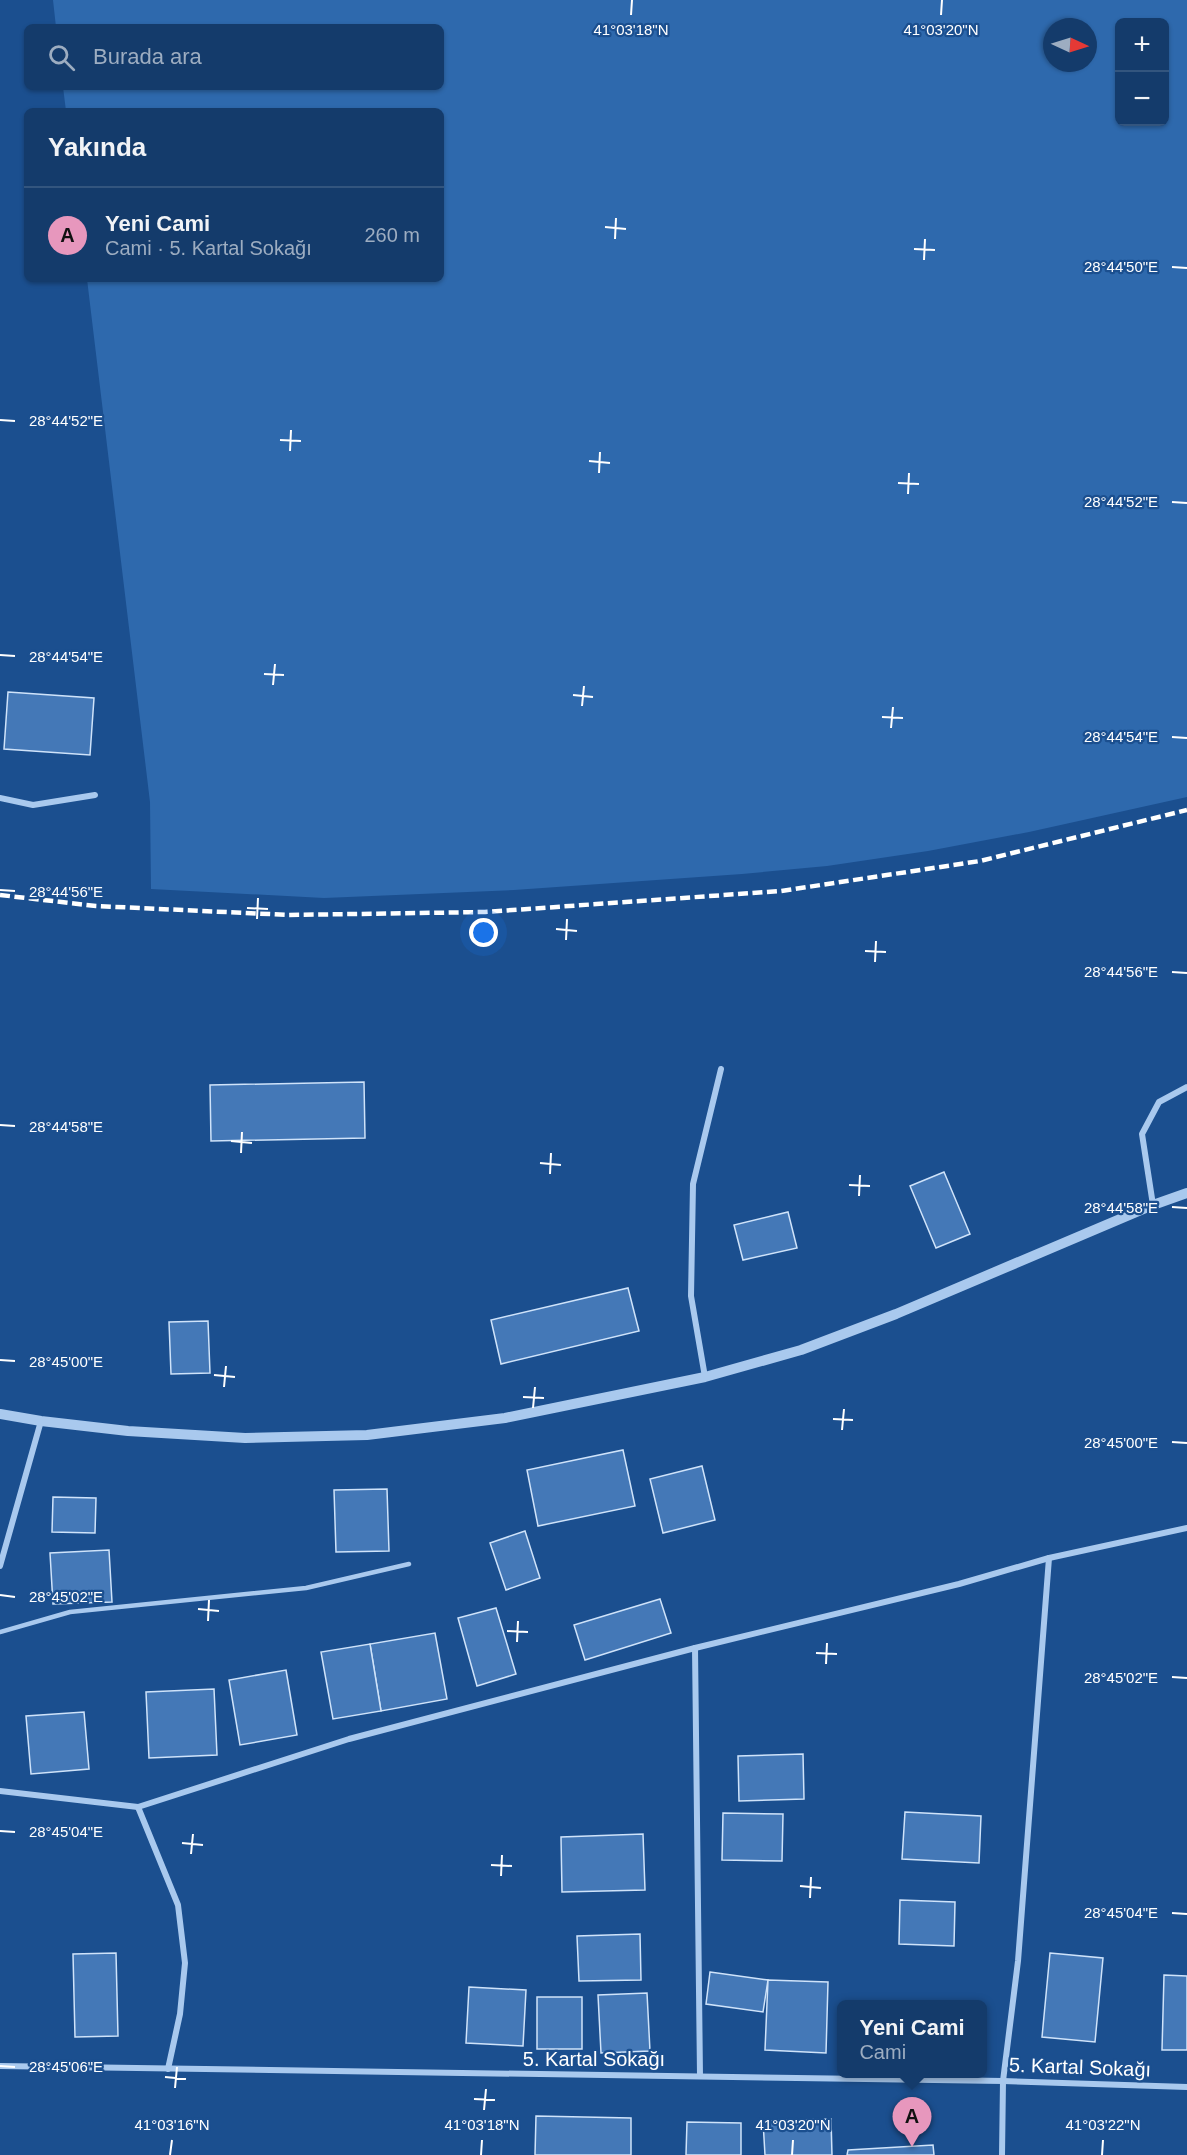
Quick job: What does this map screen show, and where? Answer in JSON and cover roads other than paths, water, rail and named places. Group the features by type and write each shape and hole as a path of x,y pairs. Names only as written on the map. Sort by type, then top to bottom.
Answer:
{"street":[{"path":"0,798 33,805 95,795"},
{"path":"705,1377 691,1296 693,1184 721,1069"},
{"path":"1153,1204 1142,1134 1159,1102 1187,1087"},
{"path":"0,1414 128,1431 245,1438 367,1435 505,1418 705,1377 801,1350 886,1318 1153,1204 1187,1193"},
{"path":"0,1566 41,1421"},
{"path":"0,1791 138,1807 348,1739 695,1648 958,1584 1049,1558 1187,1528"},
{"path":"1002,2155 1003,2081 1018,1961 1049,1558"},
{"path":"695,1648 699,2076"},
{"path":"138,1807 178,1905 180,1917 185,1963 180,2014 168,2069"},
{"name":"5. Kartal Sokağı","path":"0,2066 1003,2081 1187,2087"}],"lane":[{"path":"0,1632 70,1612 306,1588 410,1564"}],"railway":[{"path":"0,895 96,906 289,915 485,912 781,891 980,861 1187,810"}],"place":[{"name":"Yeni Cami","path":"912,2147"}]}
